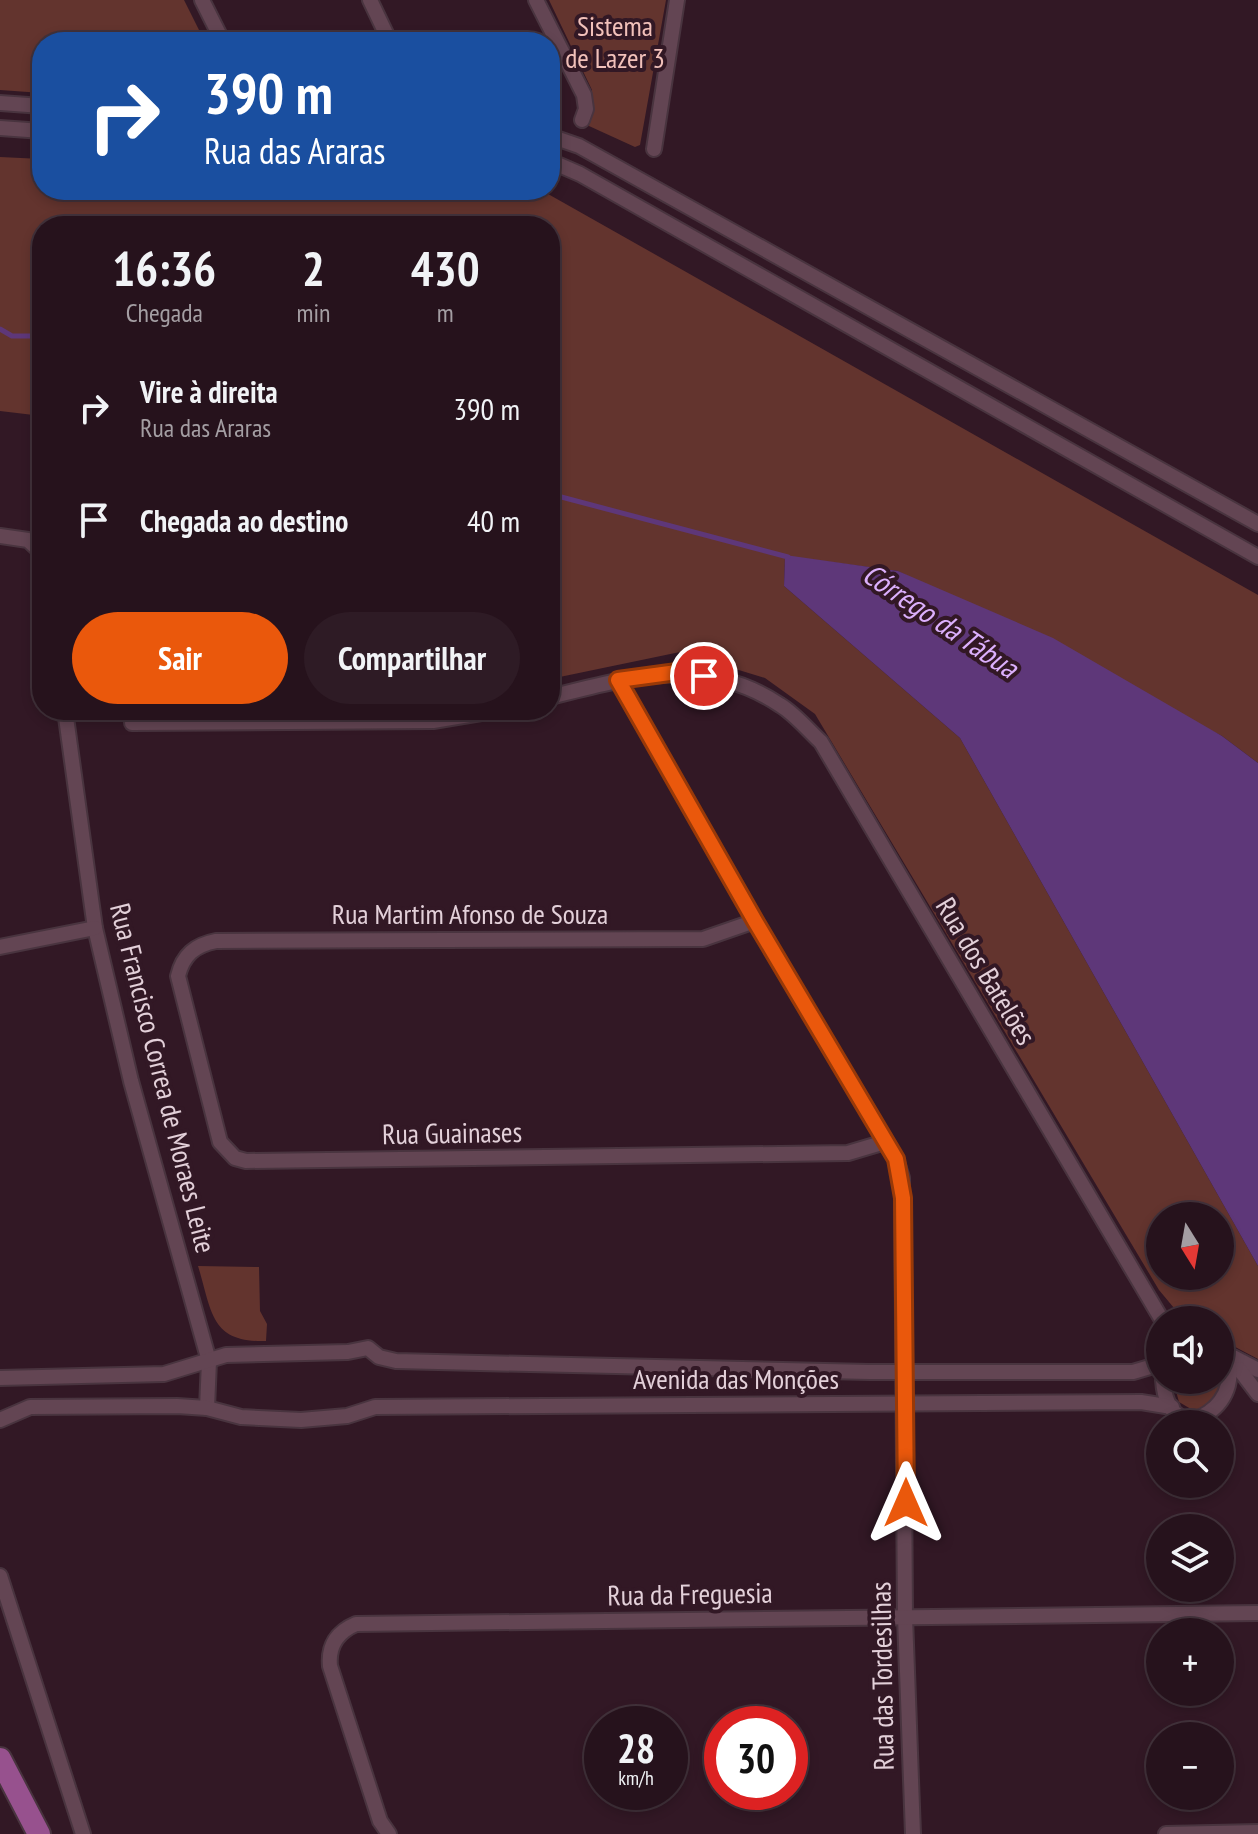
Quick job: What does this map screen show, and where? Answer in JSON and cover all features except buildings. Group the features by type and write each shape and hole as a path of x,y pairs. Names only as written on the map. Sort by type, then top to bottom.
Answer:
{"main road":[{"path":"0,1759 39,1834"}],"street":[{"path":"202,0 218,32"},
{"path":"370,0 385,32"},
{"path":"536,0 552,32"},
{"path":"654,149 677,0"},
{"path":"560,48 584,95 586,109 582,120"},
{"path":"0,103 32,105"},
{"path":"0,128 32,130"},
{"path":"560,139 579,146 1258,524"},
{"path":"560,165 1258,557"},
{"path":"1209,529 1225,504"},
{"path":"0,536 28,540 32,544"},
{"name":"Rua dos Batelões","path":"560,694 618,680 677,672 732,681 781,705 821,742 1154,1306"},
{"name":"Rua das Tordesilhas","path":"618,680 885,1142 902,1178 906,1372 905,1617 913,1834"},
{"name":"Rua Francisco Correa de Moraes Leite","path":"66,720 95,928 131,1081 209,1361 207,1408"},
{"path":"132,723 439,720"},
{"name":"Rua Martim Afonso de Souza","path":"187,955 205,943 216,941 703,939 755,921"},
{"path":"0,947 95,928"},
{"name":"Rua Guainases","path":"187,955 178,976 216,1132 226,1151 246,1161 848,1153 885,1142"},
{"name":"Avenida das Monções","path":"0,1378 164,1374 226,1355 348,1352 368,1348 379,1357 396,1361 906,1372 1133,1372 1146,1368"},
{"path":"1234,1358 1258,1370"},
{"path":"1234,1364 1258,1396 1233,1403 1239,1379 1234,1369"},
{"path":"1168,1394 1172,1407"},
{"name":"Avenida das Monções","path":"0,1420 30,1407 207,1408 241,1417 301,1420 347,1416 375,1407 1141,1402 1172,1407 1188,1417 1206,1419 1221,1414 1233,1403"},
{"path":"0,1576 83,1834"},
{"name":"Rua da Freguesia","path":"389,1834 380,1821 330,1666 331,1645 346,1628 367,1623 1258,1613"},
{"path":"1166,1834 1258,1832"}],"green space":[{"path":"0,0 184,0 200,32 32,32 32,92 0,90"},
{"name":"Sistema de Lazer 3","path":"549,0 666,0 640,145 635,147 589,126 592,90"},
{"path":"0,157 32,159 32,200 559,200 1258,595 1258,763 1222,736 898,571 785,556 784,586 960,738 1222,1202 1146,1202 1146,1268 815,714 765,678 680,652 560,677 560,216 32,216 32,415 0,411"},
{"path":"1234,1223 1258,1266 1258,1359 1234,1346 1234,1306 1172,1306 1159,1290 1234,1290"},
{"path":"198,1266 259,1267 260,1311 267,1324 266,1341 248,1340 224,1330 211,1310"},
{"path":"1177,1394 1229,1395 1200,1410 1193,1410 1179,1402"}],"water":[{"path":"785,555 898,571 1053,638 1222,736 1258,763 1258,1266 1234,1223 1234,1202 1222,1202 960,738 784,586"}],"waterway":[{"name":"Córrego da Tábua","path":"0,329 12,336 32,336"},
{"name":"Córrego da Tábua","path":"560,497 788,557"}],"route":[{"path":"704,676 677,672 618,680 755,921 896,1159 902,1178 903,1198 906,1503"}]}
